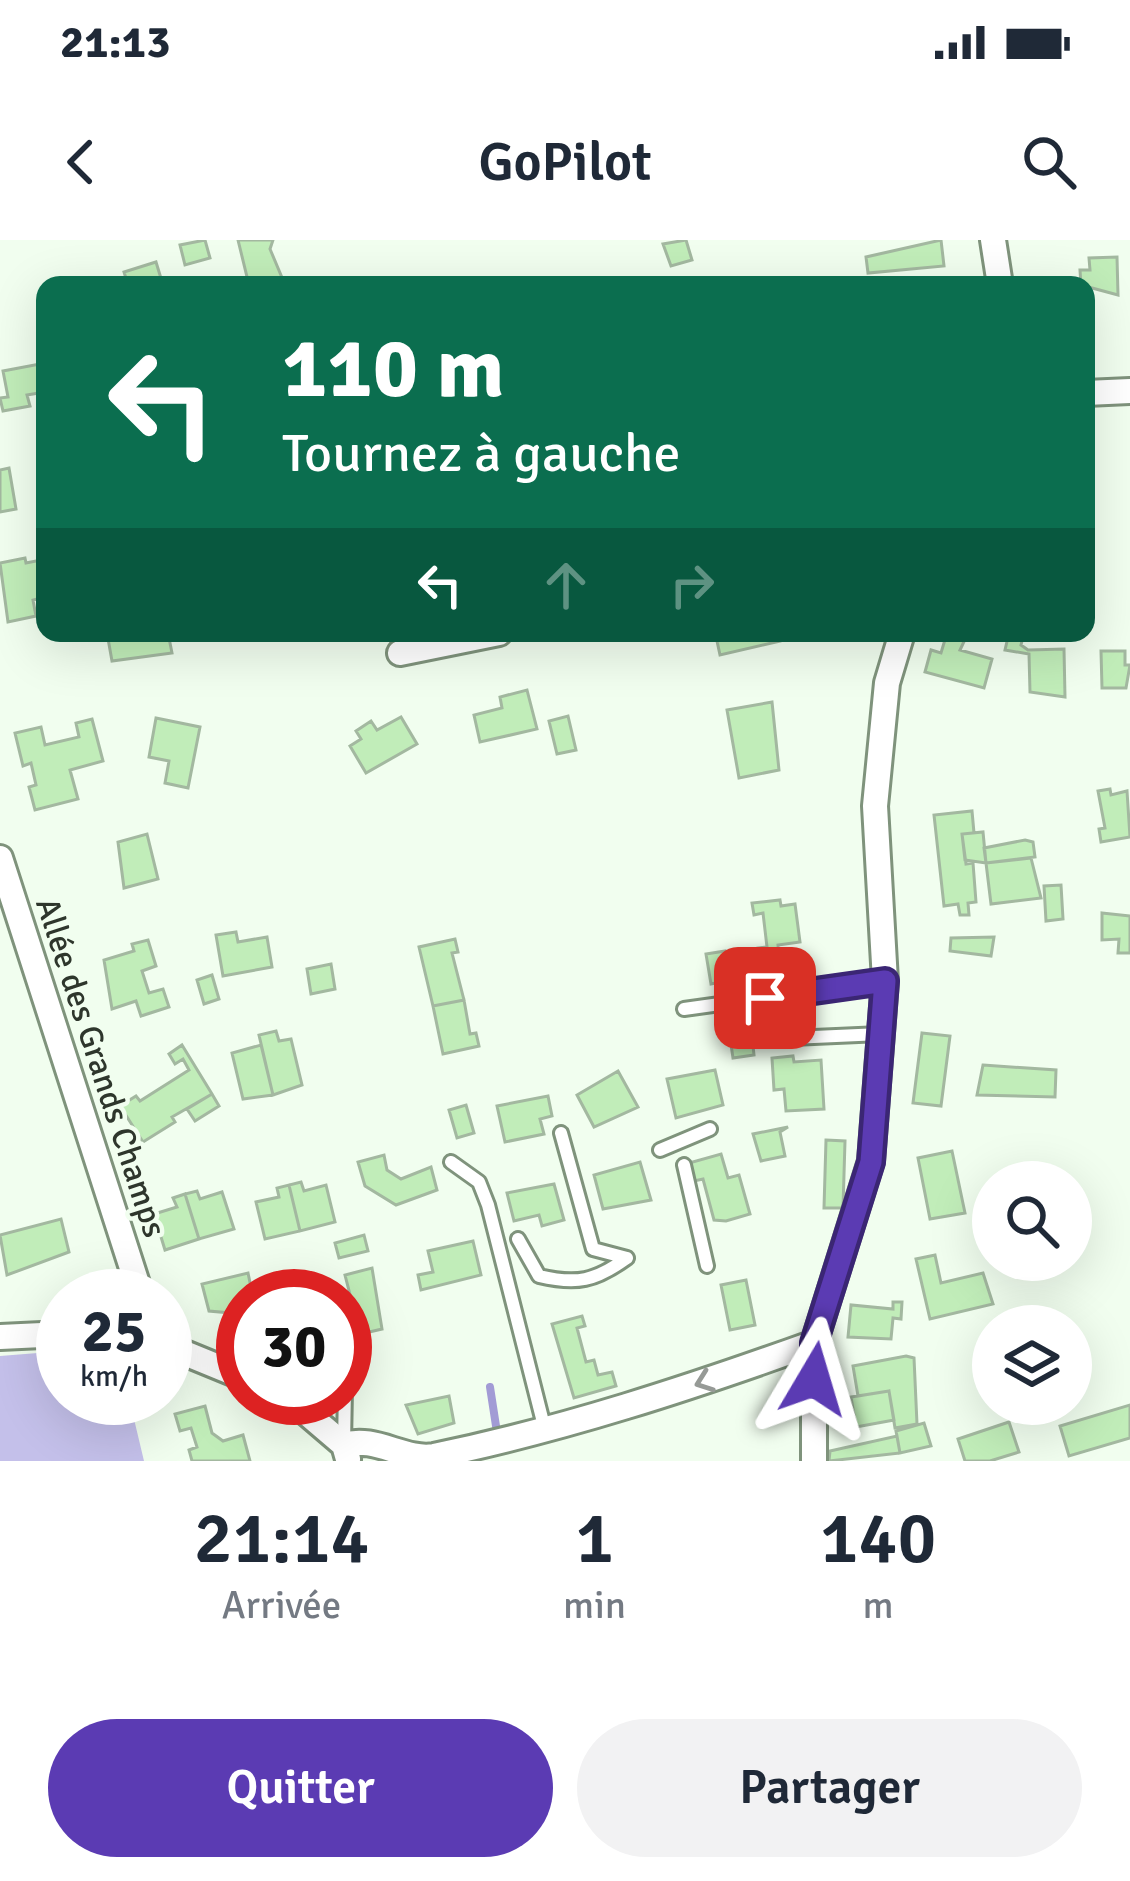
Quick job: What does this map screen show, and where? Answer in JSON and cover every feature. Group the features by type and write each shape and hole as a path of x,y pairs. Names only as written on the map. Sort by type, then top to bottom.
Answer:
{"street":[{"path":"993,240 999,276"},
{"path":"1095,392 1130,391"},
{"path":"400,653 454,642"},
{"path":"814,1461 814,1343 871,1162 885,981 875,806 887,683 899,642"},
{"name":"Allée des Grands Champs","path":"0,858 132,1269"},
{"path":"0,1337 36,1335"},
{"path":"317,1425 346,1453 373,1444 425,1457 545,1430 671,1394 814,1343"}],"lane":[{"path":"684,1010 885,981"},
{"path":"769,1039 882,1034"},
{"path":"660,1150 710,1129"},
{"path":"518,1239 538,1276 568,1283 596,1281 627,1258 593,1250 561,1133"},
{"path":"451,1162 479,1182 488,1204 545,1430"},
{"path":"684,1166 707,1266"}],"shaded area":[{"path":"36,1353 36,1425 135,1425 144,1461 0,1461 0,1356"}],"building":[{"path":"205,240 210,258 185,265 180,245"},
{"path":"238,240 273,240 270,249 281,276 247,276"},
{"path":"686,240 692,260 671,266 663,244"},
{"path":"941,240 944,266 868,273 866,257"},
{"path":"1117,257 1118,295 1095,289 1095,276 1080,276 1080,270 1090,270 1089,258"},
{"path":"156,262 160,276 125,276 124,272"},
{"path":"36,365 36,394 27,395 30,406 3,411 0,398 8,397 3,371"},
{"path":"9,468 16,509 0,512 0,470"},
{"path":"25,558 26,563 36,561 36,616 8,622 0,563"},
{"path":"109,642 170,642 172,653 112,661"},
{"path":"717,642 776,642 720,655"},
{"path":"944,642 964,642 960,650 992,659 984,688 925,672 931,650 941,653"},
{"path":"1007,642 1022,642 1028,650 1064,649 1065,697 1030,692 1029,654 1005,650"},
{"path":"1101,651 1125,651 1125,665 1130,665 1126,688 1102,688"},
{"path":"527,690 537,729 480,742 474,715 502,708 500,697"},
{"path":"772,702 779,770 739,778 727,710"},
{"path":"568,716 576,750 557,754 549,721"},
{"path":"401,717 417,744 366,773 350,746 361,739 356,731 371,721 377,730"},
{"path":"156,718 200,727 188,788 165,783 169,761 149,757"},
{"path":"92,719 103,761 70,770 78,799 35,810 29,787 36,785 31,763 23,766 15,733 41,727 45,745 79,737 76,723"},
{"path":"1110,789 1111,795 1127,791 1130,837 1101,842 1099,829 1105,828 1098,791"},
{"path":"972,811 974,833 962,834 966,864 973,863 976,902 968,903 969,915 960,915 958,904 944,906 934,815"},
{"path":"983,832 986,863 965,860 962,834"},
{"path":"147,834 158,879 124,888 118,842"},
{"path":"1033,842 1035,857 986,863 984,848"},
{"path":"1031,858 1041,898 991,904 986,863"},
{"path":"1061,885 1063,919 1046,921 1044,886"},
{"path":"780,900 781,906 795,904 800,942 778,945 779,957 760,960 758,948 767,947 763,913 754,915 752,903"},
{"path":"1102,913 1130,916 1130,953 1118,953 1119,939 1102,940"},
{"path":"236,932 238,942 267,937 272,967 223,976 216,935"},
{"path":"994,937 991,956 950,951 951,938"},
{"path":"455,939 458,952 452,953 464,1000 433,1006 419,947"},
{"path":"148,940 156,966 142,971 149,993 163,989 169,1007 141,1016 136,1001 112,1009 104,960 134,951 132,944"},
{"path":"725,951 727,970 734,969 736,979 711,984 706,954"},
{"path":"331,964 335,989 311,994 307,969"},
{"path":"212,975 219,999 204,1004 197,980"},
{"path":"464,1000 470,1034 476,1033 479,1046 443,1054 433,1006"},
{"path":"751,1028 754,1055 733,1058 729,1031"},
{"path":"276,1031 279,1041 291,1039 302,1085 273,1095 259,1035"},
{"path":"922,1033 950,1036 941,1106 913,1103"},
{"path":"182,1045 212,1094 172,1117 175,1122 143,1142 120,1106 136,1096 140,1101 189,1070 183,1059 175,1064 169,1054"},
{"path":"261,1045 273,1095 243,1099 232,1053"},
{"path":"793,1056 794,1062 821,1060 824,1109 786,1111 784,1089 774,1090 772,1058"},
{"path":"983,1065 1056,1070 1055,1097 977,1095"},
{"path":"715,1070 723,1105 676,1118 667,1079"},
{"path":"618,1071 638,1107 594,1127 577,1095"},
{"path":"212,1094 219,1106 195,1121 187,1109"},
{"path":"548,1096 552,1116 540,1119 544,1134 505,1142 497,1106"},
{"path":"466,1105 474,1133 457,1138 449,1110"},
{"path":"788,1127 780,1132 785,1156 761,1161 753,1134"},
{"path":"826,1140 845,1141 843,1208 824,1208"},
{"path":"952,1151 965,1213 930,1219 918,1158"},
{"path":"721,1154 728,1178 739,1175 750,1214 726,1221 714,1220 703,1179 694,1181 689,1163"},
{"path":"384,1155 387,1170 401,1179 431,1167 437,1190 396,1205 365,1186 358,1162"},
{"path":"640,1162 651,1200 603,1209 594,1175"},
{"path":"301,1182 304,1191 326,1185 335,1222 300,1231 289,1185"},
{"path":"554,1184 564,1220 542,1226 539,1215 514,1221 507,1193"},
{"path":"289,1185 300,1231 265,1239 256,1202 279,1197 277,1188"},
{"path":"197,1191 200,1199 222,1192 234,1229 199,1239 185,1194"},
{"path":"185,1194 199,1239 165,1250 154,1214 177,1207 173,1198"},
{"path":"61,1219 69,1252 7,1275 0,1235"},
{"path":"364,1235 368,1251 339,1258 335,1243"},
{"path":"473,1241 481,1275 421,1290 418,1275 433,1272 428,1251"},
{"path":"935,1255 941,1283 972,1276 972,1281 986,1281 993,1304 972,1305 972,1309 930,1319 916,1259"},
{"path":"372,1268 382,1329 372,1331 372,1269 368,1269"},
{"path":"746,1280 755,1325 730,1330 721,1285"},
{"path":"216,1281 216,1312 209,1311 202,1284"},
{"path":"893,1302 902,1302 901,1319 893,1318 891,1339 848,1337 851,1305 893,1309"},
{"path":"582,1316 585,1326 577,1328 586,1362 594,1360 598,1375 612,1372 616,1386 574,1398 552,1324"},
{"path":"914,1358 917,1424 895,1428 889,1391 858,1396 853,1366"},
{"path":"889,1391 894,1420 856,1427 851,1397"},
{"path":"449,1396 454,1423 418,1434 406,1405"},
{"path":"1130,1405 1130,1438 1069,1456 1060,1426 1092,1425 1092,1416"},
{"path":"205,1406 212,1433 223,1441 243,1435 250,1461 192,1461 189,1450 197,1447 191,1428 180,1431 178,1425 192,1425 192,1409"},
{"path":"924,1423 931,1446 900,1453 896,1431"},
{"path":"1010,1425 1019,1452 990,1461 965,1461 958,1439"},
{"path":"897,1436 900,1453 829,1461 830,1451"}],"waterway":[{"path":"490,1387 498,1439"}],"route":[{"path":"765,998 885,981 871,1162 814,1343 814,1379"}]}
